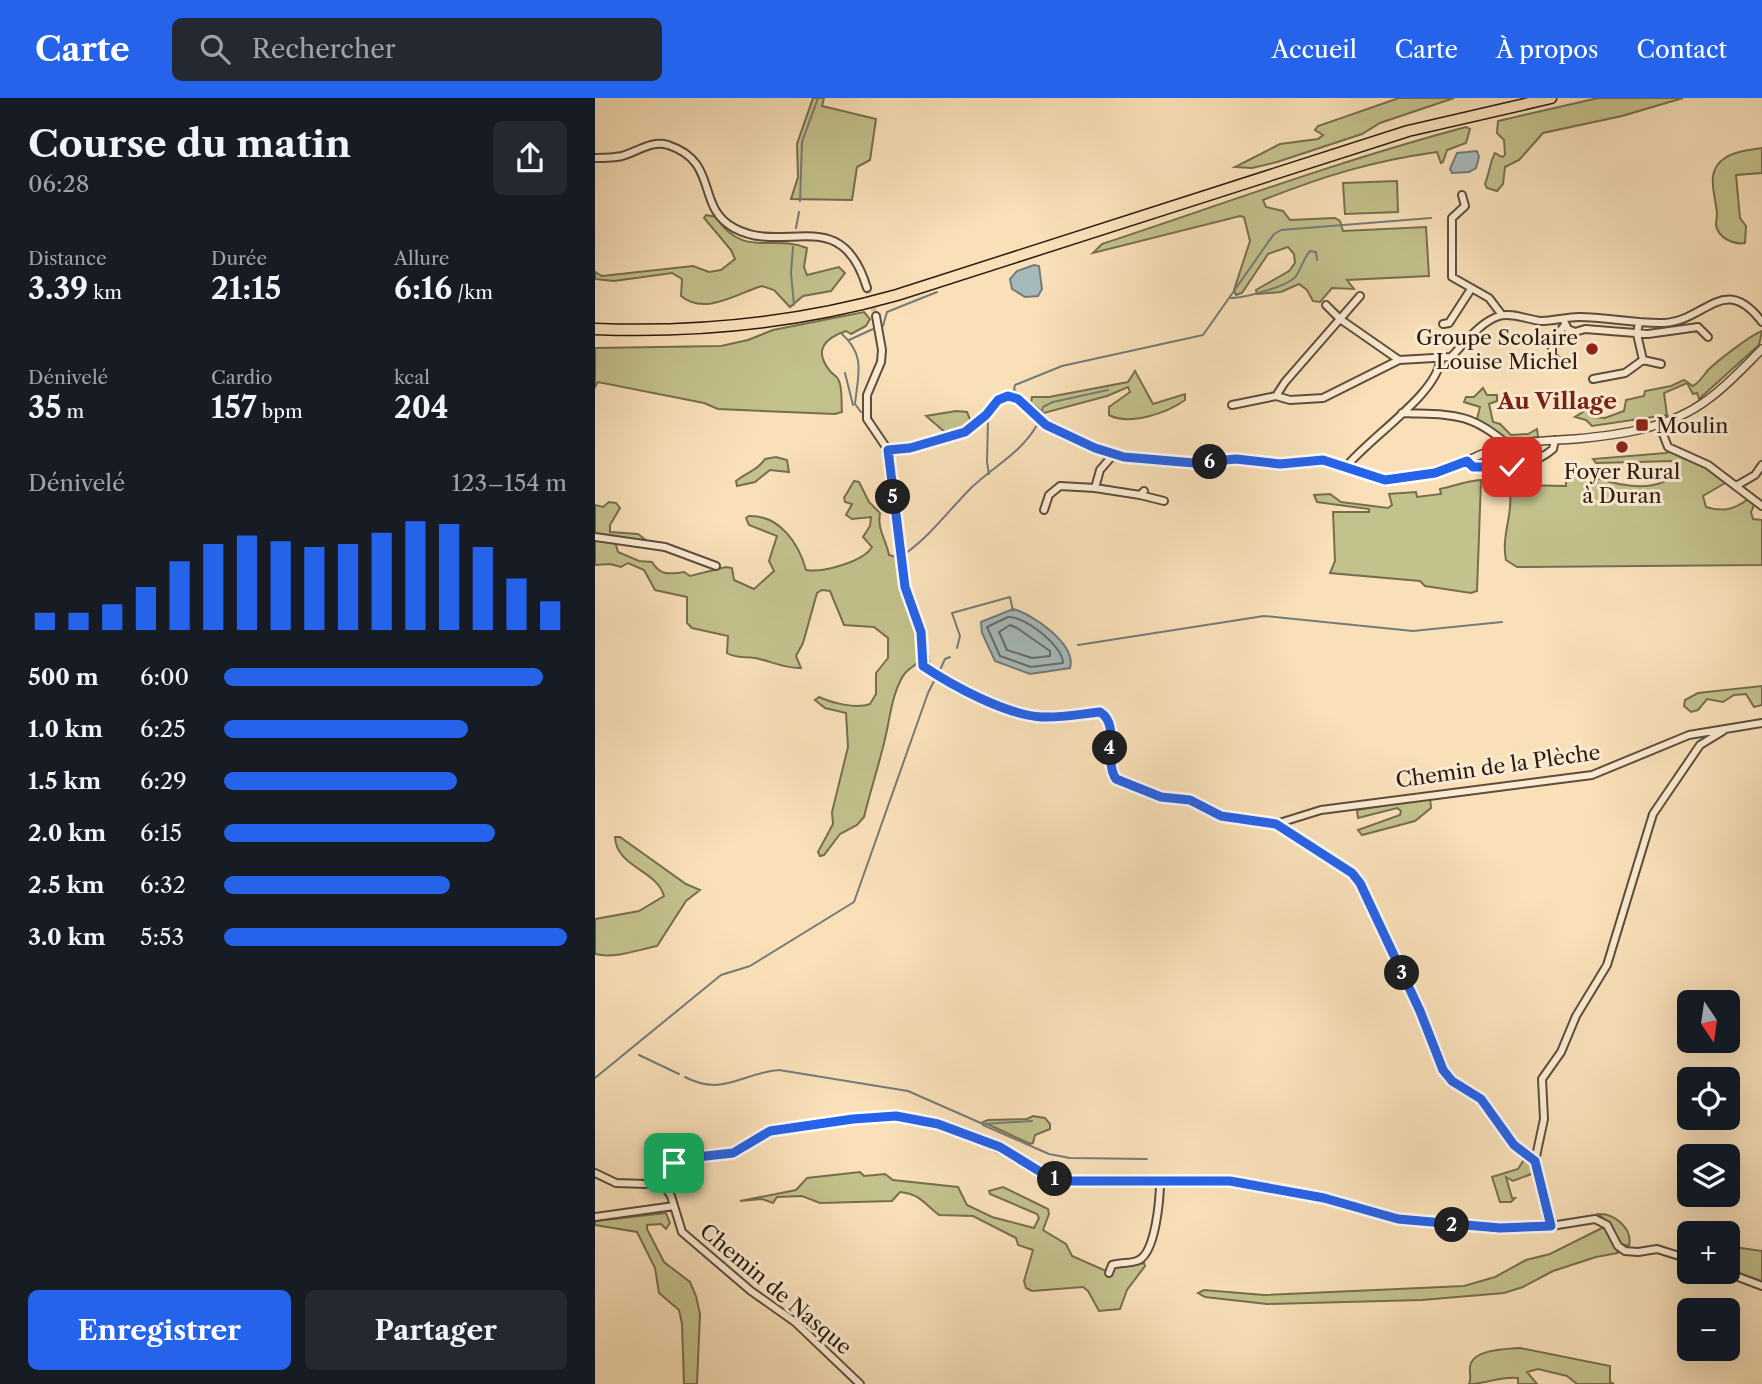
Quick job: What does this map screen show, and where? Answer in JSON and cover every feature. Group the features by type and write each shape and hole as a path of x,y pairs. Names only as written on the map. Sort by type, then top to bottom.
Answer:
{"highway":[{"path":"595,329 716,328 781,321 840,310 897,295 1408,131 1551,98"}],"street":[{"path":"595,158 624,155 657,144 673,148 697,163 714,208 732,228 749,233 816,236 830,240 852,256 860,266 867,288"},
{"path":"1462,195 1465,206 1451,218 1451,275 1457,282 1493,301 1502,315"},
{"path":"1443,324 1449,323 1471,289"},
{"path":"1276,396 1285,382 1360,296"},
{"path":"1232,405 1276,396 1290,400 1323,398 1399,360 1429,357 1440,360 1451,357 1481,327 1502,315 1564,322 1612,319 1639,322 1676,321 1710,303 1729,299 1745,304 1762,323"},
{"path":"1327,305 1340,319 1399,360"},
{"path":"876,316 882,350 881,362 867,395 867,418 888,450 905,587 921,632 923,666 968,694 1032,716 1053,717 1100,712 1109,723 1111,768 1116,779 1161,797 1190,800 1221,816 1276,824 1357,877 1420,1011 1443,1070 1452,1081 1481,1099 1514,1145 1535,1161"},
{"path":"1564,322 1574,332 1585,329 1637,334 1664,333 1698,327 1709,337"},
{"path":"1559,362 1552,356 1551,344 1564,322"},
{"path":"1639,322 1637,334 1643,360"},
{"path":"888,450 910,448 965,432 986,415 998,400 1008,396 1018,399 1046,425 1112,455 1187,463 1236,459 1280,464 1323,460 1375,479 1394,480 1438,472 1486,451 1508,445 1537,439 1615,435 1659,424 1707,401 1762,349"},
{"path":"1346,467 1364,446 1402,413 1436,377 1440,360"},
{"path":"1593,379 1625,373 1643,360 1661,364"},
{"path":"1402,413 1458,415 1468,418 1491,430 1508,445"},
{"path":"1659,424 1668,447 1708,466 1762,506"},
{"path":"1467,461 1473,467 1512,467 1534,462 1547,455 1554,447 1555,440"},
{"path":"1095,488 1100,470 1112,455"},
{"path":"1510,456 1512,467"},
{"path":"1736,486 1755,475 1762,465"},
{"path":"1044,510 1049,495 1060,486 1142,493 1164,501"},
{"path":"595,537 665,547 716,566"},
{"name":"Chemin de la Plèche","path":"1276,824 1321,810 1592,775 1682,737 1762,723"},
{"path":"1551,1226 1535,1161 1544,1119 1542,1079 1561,1052 1576,1016 1607,965 1653,814 1700,745 1731,727"},
{"path":"595,1173 627,1185 646,1184 659,1178 680,1160 733,1153 770,1131 881,1116 938,1124 1000,1147 1052,1179 1062,1181 1160,1180 1258,1184 1398,1219 1500,1228 1551,1226 1595,1219 1607,1225 1618,1246 1625,1251 1657,1249 1677,1255"},
{"name":"Chemin de Nasque","path":"659,1178 667,1187 679,1227 695,1244 751,1291 795,1322 860,1384"},
{"path":"1109,1273 1112,1265 1137,1261 1145,1255 1158,1216 1160,1180"},
{"path":"595,1217 674,1206"},
{"path":"1740,1278 1762,1286"}],"shaded area":[{"path":"813,98 824,98 822,106 876,119 870,160 857,167 852,200 791,199 798,177 797,144"},
{"path":"1399,98 1454,98 1380,123 1362,134 1277,162 1252,168 1235,167 1280,144 1318,139 1323,135 1315,130 1318,126"},
{"path":"1598,98 1683,98 1622,116 1543,133 1519,160 1505,167 1503,184 1497,191 1487,188 1485,184 1495,153 1502,157 1505,155 1504,140 1497,133 1498,121"},
{"path":"1466,127 1470,129 1466,143 1447,150 1441,163 1437,152 1391,160 1328,177 1263,200 1266,207 1283,211 1290,220 1335,218 1340,221 1343,231 1426,227 1429,276 1347,280 1354,289 1332,288 1320,302 1313,301 1307,290 1299,284 1281,292 1257,294 1256,290 1289,271 1295,263 1294,254 1288,247 1268,254 1242,293 1236,295 1234,290 1250,241 1244,217 1240,216 1093,253 1102,244 1238,198"},
{"path":"1762,148 1762,173 1736,175 1740,218 1746,226 1745,243 1732,242 1717,230 1713,176 1719,163 1729,156"},
{"path":"1397,181 1398,212 1345,214 1343,183"},
{"path":"706,215 716,217 726,230 748,242 794,244 807,248 804,267 807,275 839,267 845,273 831,291 803,296 790,307 774,290 762,286 721,301 700,304 690,302 681,296 682,279 672,273 614,281 595,279 595,272 602,276 693,266 709,272 721,270 735,259 731,250 704,218"},
{"path":"864,312 870,319 866,326 851,334 846,331 832,337 822,351 825,364 838,378 841,386 842,412 835,414 718,409 704,403 598,382 595,387 595,348 721,346 748,340 773,330"},
{"path":"1762,331 1759,345 1699,399 1687,383 1664,393 1667,415 1592,426 1586,420 1575,417 1594,405 1593,417 1605,418 1624,411 1626,400 1644,396 1645,391 1671,386 1684,380 1693,386 1719,361"},
{"path":"1135,371 1153,404 1185,394 1185,400 1158,413 1137,419 1109,415 1109,407 1130,392 1128,387 1107,396 1044,413 1031,403 1032,397 1049,397 1128,382"},
{"path":"1483,388 1487,395 1497,395 1497,401 1489,404 1493,422 1500,424 1511,435 1528,434 1537,429 1538,437 1508,442 1477,419 1480,407 1464,402 1466,397 1474,397"},
{"path":"967,412 971,422 957,433 946,433 926,416"},
{"path":"1677,449 1709,462 1732,479 1703,496 1706,507 1728,509 1748,499 1754,505 1751,512 1753,519 1762,520 1762,565 1517,567 1506,560 1510,494 1518,485 1566,486 1565,462 1576,461 1579,472 1617,484 1657,484 1679,471 1678,463 1596,463 1593,459 1666,453"},
{"path":"776,457 787,460 789,472 770,470 755,482 737,486 736,481 765,459"},
{"path":"1481,480 1477,591 1471,593 1425,586 1420,581 1330,573 1335,561 1333,512 1369,512 1369,509 1317,502 1314,495 1330,494 1341,502 1388,508 1392,505 1389,494 1416,492 1417,497 1441,494 1440,489"},
{"path":"854,481 859,482 869,502 880,513 881,530 889,555 896,557 904,600 916,630 919,661 905,674 896,692 864,817 857,825 840,834 824,855 820,856 818,852 833,824 832,812 848,747 846,713 825,708 815,700 819,697 844,705 870,704 876,694 876,673 888,658 888,638 874,627 844,625 830,591 822,590 817,593 803,643 796,656 801,668 730,655 727,653 728,636 692,628 687,623 687,597 655,590 644,570 628,563 621,567 610,564 595,565 595,505 603,507 609,502 616,503 620,508 610,525 610,532 638,534 647,541 624,538 616,545 618,552 639,561 652,562 665,573 684,572 690,576 726,567 732,568 734,580 754,589 774,571 769,561 777,536 749,525 746,518 749,516 770,520 787,533 799,550 806,570 822,570 851,562 872,547 863,537 870,526 871,517 852,519 846,515 852,504 845,502 844,498"},
{"path":"1762,686 1762,705 1754,707 1746,694 1734,695 1723,702 1707,699 1698,710 1691,712 1684,706 1685,700 1698,693"},
{"path":"1430,798 1431,808 1415,821 1362,835 1358,830 1400,815 1401,811 1397,808 1358,818 1357,810"},
{"path":"615,837 620,837 686,884 700,890 686,901 657,946 618,955 595,954 595,919 639,911 664,896 654,880 622,855"},
{"path":"1033,1116 1045,1118 1050,1129 1035,1135 1033,1143 1030,1144 983,1122 1027,1119"},
{"path":"1525,1158 1532,1162 1534,1173 1513,1181 1506,1177 1512,1198 1515,1198 1511,1202 1500,1202 1492,1177 1518,1169"},
{"path":"860,1172 864,1176 885,1174 893,1180 958,1187 967,1205 992,1217 1034,1228 1039,1218 1037,1214 990,1194 989,1191 1003,1187 1048,1209 1049,1214 1043,1230 1066,1244 1072,1256 1106,1271 1113,1270 1117,1265 1144,1263 1145,1266 1127,1290 1120,1309 1099,1311 1083,1287 1032,1291 1026,1288 1024,1281 1033,1250 1018,1245 1016,1238 973,1216 939,1215 918,1197 907,1193 900,1192 892,1201 820,1203 802,1196 777,1197 773,1203 762,1199 740,1201 796,1190 807,1178"},
{"path":"666,1213 670,1223 666,1229 661,1224 647,1225 647,1229 664,1262 690,1282 696,1296 700,1314 697,1384 684,1384 679,1310 659,1293 655,1268 637,1232 595,1225 595,1221"},
{"path":"1598,1214 1611,1216 1621,1223 1628,1234 1629,1246 1615,1246 1618,1253 1553,1271 1523,1287 1504,1293 1422,1300 1267,1304 1205,1297 1198,1293 1204,1290 1264,1295 1464,1286 1495,1277 1526,1260 1550,1254 1610,1224"},
{"path":"1740,1248 1762,1251 1762,1281 1740,1273"},
{"path":"1520,1348 1610,1366 1610,1382 1614,1384 1577,1384 1567,1376 1538,1369 1527,1372 1537,1384 1518,1384 1518,1378 1511,1378 1469,1384 1470,1367 1477,1357 1491,1351"}],"water":[{"path":"1477,151 1479,157 1476,168 1469,172 1452,173 1450,169 1457,153"},
{"path":"1039,266 1042,289 1038,296 1025,297 1012,289 1010,279 1017,271"},
{"path":"1013,609 1031,617 1052,632 1067,650 1070,668 1030,674 995,661 982,633 981,622"}],"waterway":[{"path":"800,201 802,142 818,98"},
{"path":"796,228 799,212"},
{"path":"1108,390 1053,402 1043,407 1041,415 1014,390 1015,385 1062,366 1203,335 1274,234 1281,230 1431,218"},
{"path":"793,247 791,273 794,305"},
{"path":"1231,298 1266,291 1292,280 1310,251 1316,252 1317,260"},
{"path":"883,326 887,312 937,292"},
{"path":"849,340 873,329"},
{"path":"842,334 855,350 859,366 855,404 861,412"},
{"path":"845,373 853,405"},
{"path":"870,415 874,424"},
{"path":"988,420 989,474"},
{"path":"906,553 932,530 971,488 1023,444 1037,425"},
{"path":"895,485 905,560"},
{"path":"905,565 923,625 930,665"},
{"path":"957,648 960,636 952,613 1010,597 1013,611"},
{"path":"1078,645 1264,616 1413,631 1502,622"},
{"path":"939,672 945,659 950,657"},
{"path":"595,1078 721,975 750,966 854,902 935,679"},
{"path":"639,1055 679,1074"},
{"path":"685,1077 711,1085 779,1070 908,1091 983,1124 1032,1121"},
{"path":"983,1125 1049,1154 1070,1158 1147,1159"}],"tunnel":[{"path":"867,288 876,316"}],"place":[{"name":"Groupe Scolaire Louise Michel","path":"1592,349"},
{"name":"Moulin","path":"1642,425"},
{"name":"Foyer Rural à Duran","path":"1622,447"}],"district":[{"name":"Au Village","path":"1557,401"}],"route":[{"path":"674,1163 688,1158 733,1153 770,1131 853,1119 896,1116 938,1124 1000,1147 1052,1179 1062,1181 1230,1181 1324,1198 1398,1219 1474,1227 1551,1226 1535,1161 1514,1145 1481,1099 1452,1081 1443,1070 1420,1011 1357,877 1276,824 1221,816 1190,800 1161,797 1116,779 1111,768 1111,731 1104,714 1100,712 1053,717 1032,716 968,694 923,666 921,632 905,587 888,450 910,448 965,432 986,415 998,400 1008,396 1018,399 1046,425 1112,455 1124,457 1194,463 1236,459 1269,464 1323,460 1375,479 1385,480 1448,470 1467,461 1473,467 1512,467"}]}
